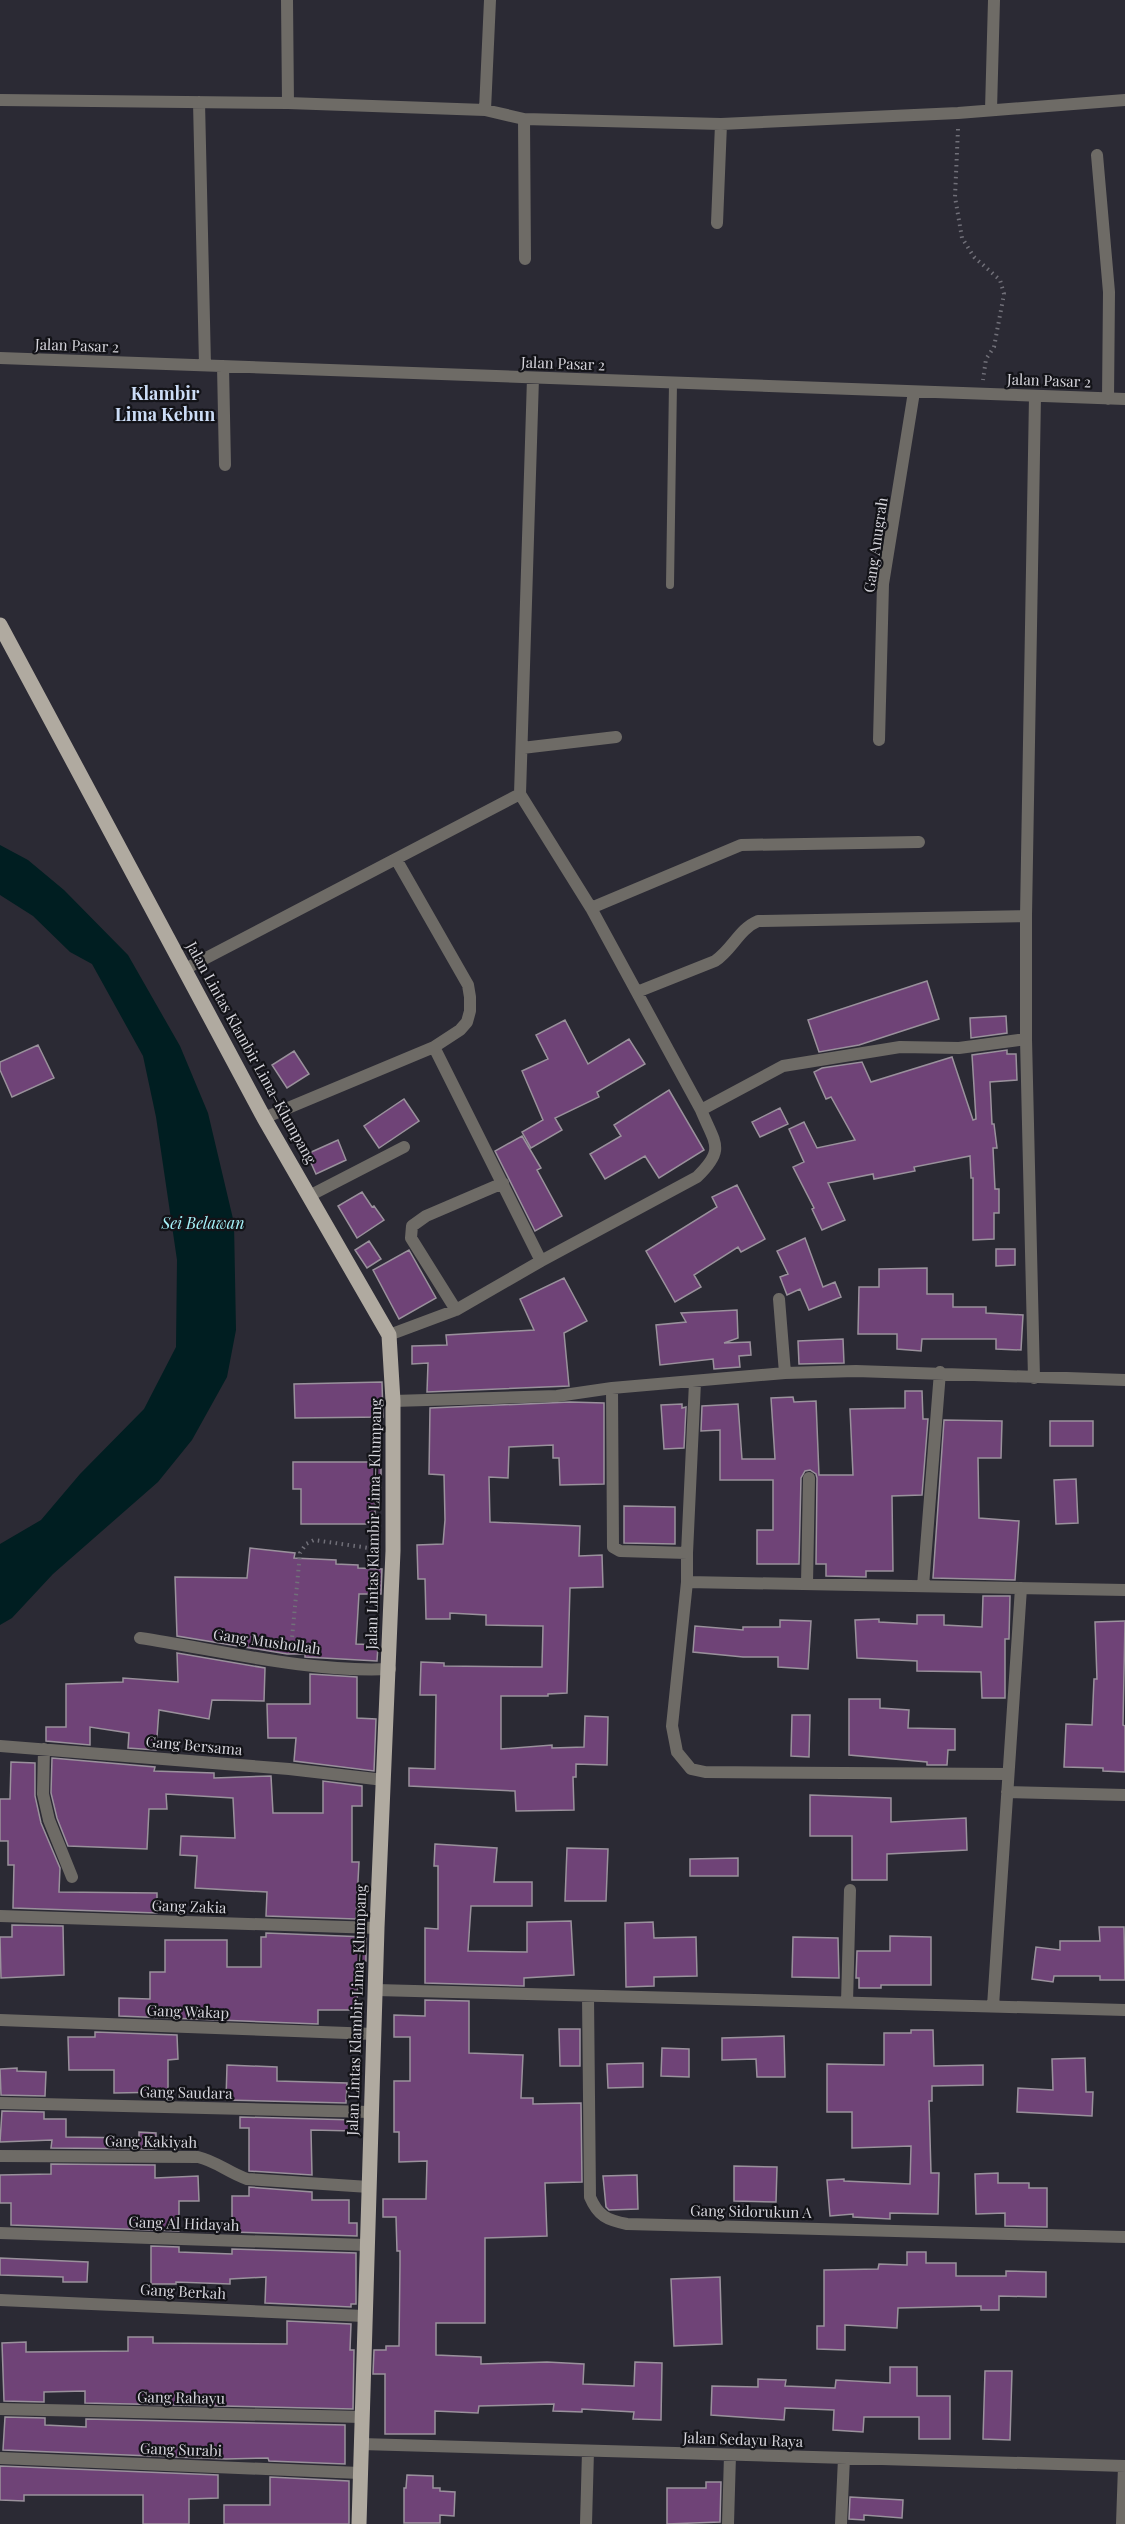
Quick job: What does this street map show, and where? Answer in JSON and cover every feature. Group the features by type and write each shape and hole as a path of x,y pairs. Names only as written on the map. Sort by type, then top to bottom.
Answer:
{"main road":[{"name":"Jalan Lintas Klambir Lima–Klumpang","path":"0,625 264,1118 389,1335 393,1401 393,1551 390,1669 377,1928 359,2524"}],"street":[{"path":"286,0 288,103"},
{"path":"485,110 490,0"},
{"path":"991,110 994,0"},
{"path":"0,100 288,103 485,110 524,119 721,124 958,113 1125,100"},
{"path":"199,102 205,365"},
{"path":"524,119 525,259"},
{"path":"717,223 721,124"},
{"path":"1097,155 1109,292 1108,399"},
{"name":"Jalan Pasar 2","path":"0,358 1125,399"},
{"path":"223,366 225,465"},
{"path":"389,1335 456,1310 541,1260 697,1178 713,1162 715,1154 715,1144 701,1110 591,908 520,794 533,378"},
{"name":"Gang Anugrah","path":"879,740 883,585 914,392"},
{"path":"1034,1378 1026,1039 1026,916 1035,396"},
{"path":"522,748 616,737"},
{"path":"184,969 520,794"},
{"path":"591,908 741,845 919,842"},
{"path":"264,1118 434,1047 460,1030 466,1022 470,1011 468,986 396,859"},
{"path":"637,992 715,961 724,955 747,926 758,921 1026,916"},
{"path":"701,1110 783,1066 900,1047 959,1048 1026,1039"},
{"path":"434,1047 541,1260"},
{"path":"309,1197 404,1147"},
{"path":"456,1310 411,1238 412,1226 426,1216 503,1183"},
{"path":"779,1299 785,1373"},
{"path":"923,1586 940,1372"},
{"path":"393,1401 557,1396 612,1388 785,1373 940,1372 1034,1378 1125,1380"},
{"path":"695,1382 687,1582 672,1726 678,1752 691,1769 705,1772 1008,1774"},
{"path":"612,1388 613,1547 620,1551 687,1554"},
{"path":"807,1584 809,1478"},
{"path":"687,1582 1125,1590"},
{"path":"993,2006 1021,1588"},
{"name":"Gang Mushollah","path":"140,1638 290,1662 369,1670 390,1669"},
{"name":"Gang Bersama","path":"0,1746 290,1769 384,1780"},
{"path":"44,1749 43,1794 49,1820 72,1877"},
{"path":"1007,1792 1125,1795"},
{"path":"847,2002 850,1890"},
{"name":"Gang Zakia","path":"0,1916 377,1928"},
{"path":"376,1990 1125,2010"},
{"name":"Gang Sidorukun A","path":"588,1996 590,2197 599,2214 609,2221 627,2224 1125,2237"},
{"name":"Gang Wakap","path":"0,2020 374,2034"},
{"name":"Gang Saudara","path":"0,2103 371,2112"},
{"name":"Gang Kakiyah","path":"0,2156 198,2157 210,2160 230,2174 247,2179 369,2187"},
{"name":"Gang Al Hidayah","path":"0,2233 366,2245"},
{"name":"Gang Berkah","path":"0,2300 364,2316"},
{"name":"Gang Rahayu","path":"0,2409 362,2417"},
{"name":"Jalan Sedayu Raya","path":"361,2444 1125,2466"},
{"path":"586,2524 588,2451"},
{"path":"728,2524 730,2455"},
{"name":"Gang Surabi","path":"0,2458 360,2473"},
{"path":"841,2524 844,2458"},
{"path":"1122,2524 1125,2466"}],"lane":[{"path":"670,585 673,383"}],"path":[{"path":"958,113 955,197 962,238 974,257 1000,280 1004,294 994,347 986,359 981,393"},
{"path":"290,1662 300,1553 306,1544 314,1540 393,1551"}],"water":[{"name":"Sei Belawan","path":"0,845 28,860 64,890 128,955 180,1046 208,1113 234,1223 236,1330 227,1377 192,1440 158,1482 53,1574 12,1618 0,1625 0,1544 41,1520 80,1474 144,1409 176,1347 177,1260 156,1117 143,1056 92,964 70,952 33,916 0,895"}],"building":[{"path":"927,981 939,1019 859,1045 819,1052 808,1020"},
{"path":"1006,1016 1007,1033 971,1038 970,1018"},
{"path":"565,1020 588,1064 629,1039 645,1064 597,1092 599,1097 555,1118 562,1130 531,1148 522,1132 543,1120 522,1071 548,1059 536,1035"},
{"path":"38,1045 54,1078 12,1097 0,1070 0,1062"},
{"path":"1007,1050 1007,1054 1016,1054 1017,1080 990,1082 992,1124 994,1124 997,1148 993,1148 995,1189 999,1189 999,1213 994,1213 994,1239 973,1240 973,1178 971,1178 970,1156 914,1167 915,1171 874,1179 873,1174 828,1183 845,1220 822,1230 812,1209 814,1208 793,1167 804,1162 789,1129 804,1122 817,1148 855,1140 831,1097 826,1099 814,1072 822,1068 862,1062 871,1082 952,1057 973,1120 976,1119 972,1055"},
{"path":"294,1051 309,1074 287,1088 272,1065"},
{"path":"669,1090 704,1150 659,1178 645,1156 605,1179 590,1154 621,1136 614,1125"},
{"path":"404,1099 419,1121 379,1148 364,1126"},
{"path":"780,1108 788,1124 760,1137 752,1122"},
{"path":"522,1136 541,1168 537,1170 562,1216 535,1231 495,1151"},
{"path":"338,1140 346,1160 316,1174 307,1154"},
{"path":"737,1185 765,1239 741,1252 738,1247 694,1275 701,1287 675,1302 646,1251 717,1207 712,1197"},
{"path":"362,1192 384,1220 357,1238 338,1206"},
{"path":"805,1238 823,1287 835,1282 841,1297 809,1310 800,1289 787,1295 780,1277 788,1274 777,1251"},
{"path":"369,1241 381,1259 367,1268 355,1250"},
{"path":"996,1249 1015,1249 1015,1265 996,1266"},
{"path":"409,1250 436,1298 399,1319 373,1270"},
{"path":"927,1268 927,1294 953,1294 953,1307 986,1307 986,1313 1023,1315 1021,1350 996,1349 996,1339 922,1339 921,1351 897,1349 897,1334 858,1334 859,1287 879,1287 879,1269"},
{"path":"564,1278 587,1321 564,1333 569,1386 427,1392 428,1363 412,1364 412,1346 447,1345 446,1335 534,1330 520,1299"},
{"path":"737,1310 738,1338 724,1343 750,1342 751,1355 739,1356 740,1367 714,1369 713,1359 660,1365 656,1325 686,1322 681,1313"},
{"path":"843,1339 844,1363 799,1364 798,1341"},
{"path":"382,1382 383,1417 295,1418 294,1384"},
{"path":"905,1391 922,1391 923,1419 928,1419 922,1495 892,1496 893,1571 866,1571 866,1577 826,1576 826,1564 816,1564 817,1478 816,1474 810,1470 805,1471 801,1478 799,1564 757,1564 757,1530 773,1530 773,1480 720,1480 720,1430 701,1431 702,1406 738,1404 742,1459 775,1459 771,1398 793,1397 794,1402 816,1401 819,1475 853,1475 850,1409 905,1408"},
{"path":"570,1402 604,1403 604,1484 560,1485 559,1458 553,1458 553,1445 509,1447 508,1478 489,1477 490,1522 580,1526 579,1556 602,1555 603,1587 570,1588 567,1693 548,1694 548,1696 501,1696 501,1749 552,1745 552,1748 584,1747 585,1716 608,1717 607,1765 576,1764 576,1777 573,1777 574,1810 516,1811 515,1791 409,1786 409,1768 435,1769 436,1695 420,1695 421,1662 444,1663 444,1666 542,1667 543,1626 486,1625 486,1615 450,1613 450,1619 426,1619 425,1579 418,1579 417,1545 443,1544 445,1520 444,1475 429,1474 430,1408"},
{"path":"682,1404 682,1408 686,1407 684,1448 664,1449 661,1405"},
{"path":"944,1420 1002,1421 1001,1458 978,1458 979,1518 1019,1521 1015,1580 933,1578"},
{"path":"1050,1421 1093,1421 1093,1446 1050,1446"},
{"path":"293,1462 381,1462 381,1489 375,1489 375,1524 301,1524 301,1489 293,1489"},
{"path":"1076,1479 1078,1523 1056,1524 1054,1480"},
{"path":"624,1506 675,1507 675,1544 624,1543"},
{"path":"250,1548 295,1553 294,1558 336,1560 336,1564 382,1569 381,1594 359,1594 356,1644 378,1645 377,1661 305,1657 305,1654 287,1654 177,1636 175,1577 247,1578"},
{"path":"983,1596 1010,1596 1009,1639 1005,1639 1005,1698 982,1698 981,1672 917,1671 917,1661 857,1658 855,1620 879,1619 879,1622 917,1624 917,1615 944,1615 944,1625 982,1627"},
{"path":"780,1620 811,1621 808,1669 778,1667 778,1657 743,1657 693,1652 695,1626 743,1630 743,1627 780,1627"},
{"path":"1125,1621 1123,1725 1125,1726 1125,1772 1103,1771 1103,1768 1064,1767 1066,1724 1092,1725 1094,1679 1097,1679 1095,1622"},
{"path":"177,1653 265,1668 264,1701 212,1700 209,1719 159,1710 156,1750 128,1748 129,1733 90,1727 90,1745 46,1741 46,1727 66,1727 66,1684 123,1682 123,1678 178,1682"},
{"path":"310,1674 357,1677 357,1718 376,1719 374,1771 294,1761 296,1738 268,1738 267,1704 310,1704"},
{"path":"849,1699 880,1699 880,1708 909,1710 908,1728 955,1729 955,1750 948,1750 947,1765 927,1765 927,1762 849,1755"},
{"path":"792,1715 810,1715 809,1757 791,1756"},
{"path":"52,1758 155,1767 154,1771 214,1773 214,1778 271,1776 273,1813 323,1813 323,1781 362,1786 362,1806 352,1806 352,1862 359,1862 356,1919 266,1916 267,1892 195,1888 197,1856 180,1855 181,1836 235,1838 233,1798 166,1794 167,1809 149,1809 147,1849 68,1846 57,1818 51,1793"},
{"path":"11,1762 35,1763 35,1796 41,1823 60,1868 59,1892 157,1893 157,1913 13,1908 14,1865 8,1865 8,1841 0,1841 0,1799 10,1799"},
{"path":"810,1795 891,1798 891,1822 966,1818 967,1850 887,1854 887,1880 852,1880 852,1836 810,1836"},
{"path":"435,1844 497,1848 494,1882 532,1882 532,1906 471,1906 468,1951 527,1952 527,1922 571,1921 574,1975 524,1978 524,1986 425,1983 425,1928 438,1929 438,1866 434,1866"},
{"path":"567,1848 608,1849 606,1901 565,1901"},
{"path":"738,1858 738,1876 690,1876 690,1859"},
{"path":"653,1922 654,1938 696,1937 697,1976 654,1977 654,1986 626,1987 625,1923"},
{"path":"12,1925 63,1926 64,1975 1,1978 0,1937 12,1937"},
{"path":"1099,1927 1124,1927 1125,1980 1100,1980 1100,1976 1054,1976 1053,1982 1032,1979 1036,1947 1060,1950 1060,1941 1100,1941"},
{"path":"266,1933 366,1937 366,1961 358,1961 357,2010 318,2010 318,2024 119,2016 119,1998 150,1999 150,1972 165,1972 165,1940 227,1940 227,1967 261,1967 261,1937 266,1937"},
{"path":"890,1936 931,1937 931,1985 881,1985 881,1988 859,1988 859,1978 856,1978 857,1951 890,1951"},
{"path":"793,1937 838,1938 839,1978 792,1977"},
{"path":"425,2000 469,2001 469,2053 523,2055 521,2098 533,2098 533,2104 581,2103 582,2182 545,2183 547,2236 485,2238 485,2323 436,2323 436,2355 481,2357 481,2364 547,2362 584,2364 583,2384 634,2386 635,2362 662,2363 661,2420 633,2419 634,2412 582,2409 582,2412 553,2411 554,2404 479,2406 478,2413 435,2411 435,2434 385,2434 385,2374 373,2374 374,2350 386,2350 386,2346 399,2346 400,2251 397,2251 396,2217 383,2217 383,2199 426,2199 427,2161 399,2162 399,2132 394,2132 394,2081 410,2081 410,2037 394,2037 394,2015 425,2016"},
{"path":"559,2029 580,2029 580,2066 560,2066"},
{"path":"911,2030 933,2030 934,2066 983,2065 983,2085 932,2086 932,2101 929,2101 931,2173 939,2173 938,2214 890,2213 890,2219 853,2217 853,2214 830,2216 827,2180 844,2179 844,2181 910,2184 911,2146 852,2148 852,2112 827,2112 827,2064 884,2065 884,2033 911,2033"},
{"path":"95,2032 177,2035 178,2059 168,2060 168,2092 114,2093 114,2070 69,2070 68,2037 95,2037"},
{"path":"784,2036 785,2077 757,2077 756,2059 722,2060 722,2038"},
{"path":"662,2048 689,2049 689,2077 661,2076"},
{"path":"1085,2058 1086,2092 1093,2092 1092,2116 1017,2112 1018,2088 1053,2090 1052,2059"},
{"path":"643,2063 643,2087 608,2088 607,2064"},
{"path":"227,2065 277,2067 277,2081 347,2083 346,2103 226,2100"},
{"path":"17,2068 17,2071 46,2072 45,2096 1,2095 0,2069"},
{"path":"2,2111 44,2112 44,2119 66,2119 66,2137 139,2138 139,2132 156,2133 156,2149 51,2148 52,2140 0,2142"},
{"path":"240,2117 355,2120 355,2131 311,2130 312,2175 249,2171 249,2128 240,2128"},
{"path":"51,2164 155,2165 155,2178 198,2176 199,2201 179,2201 179,2231 11,2225 11,2203 0,2203 0,2175 51,2174"},
{"path":"734,2166 777,2167 776,2202 734,2201"},
{"path":"998,2173 998,2183 1029,2183 1029,2188 1047,2188 1047,2227 1005,2226 1005,2213 976,2214 975,2174"},
{"path":"637,2175 638,2209 609,2210 606,2207 603,2176"},
{"path":"249,2187 312,2192 312,2200 349,2200 349,2223 357,2223 357,2236 232,2232 232,2196 249,2196"},
{"path":"151,2246 179,2247 179,2252 232,2254 232,2249 356,2253 356,2304 351,2304 351,2307 265,2303 266,2277 230,2279 230,2284 176,2282 176,2284 151,2284"},
{"path":"907,2252 926,2252 926,2263 956,2263 956,2276 1006,2276 1006,2271 1046,2272 1046,2297 999,2296 999,2310 981,2310 981,2306 898,2308 897,2328 845,2325 845,2350 817,2349 817,2326 824,2326 824,2270 878,2269 879,2264 907,2265"},
{"path":"0,2258 88,2262 87,2282 63,2282 63,2277 0,2275"},
{"path":"720,2277 722,2344 674,2346 671,2279"},
{"path":"287,2321 351,2324 350,2350 354,2350 353,2409 85,2403 85,2391 44,2392 44,2402 4,2401 2,2343 26,2342 26,2352 128,2351 128,2337 153,2337 153,2343 287,2344"},
{"path":"890,2367 917,2367 917,2396 950,2396 950,2439 919,2439 919,2417 864,2417 863,2432 833,2430 834,2410 785,2408 784,2420 711,2415 712,2386 758,2387 758,2379 786,2380 785,2386 835,2388 836,2380 890,2383"},
{"path":"985,2371 1012,2371 1010,2440 983,2439"},
{"path":"5,2417 45,2418 45,2425 86,2427 86,2419 345,2425 345,2464 269,2461 268,2458 226,2459 3,2450"},
{"path":"0,2466 218,2475 218,2498 189,2499 189,2524 143,2524 143,2495 24,2495 24,2501 0,2500"},
{"path":"407,2475 433,2476 433,2488 455,2492 454,2516 440,2515 440,2523 404,2523 404,2488 406,2488"},
{"path":"270,2477 349,2481 349,2524 224,2524 224,2505 270,2505"},
{"path":"706,2482 721,2482 720,2522 667,2524 667,2488 706,2488"},
{"path":"850,2497 903,2500 902,2518 864,2515 864,2520 849,2519"}],"district":[{"name":"Klambir Lima Kebun","path":"165,404"}]}
